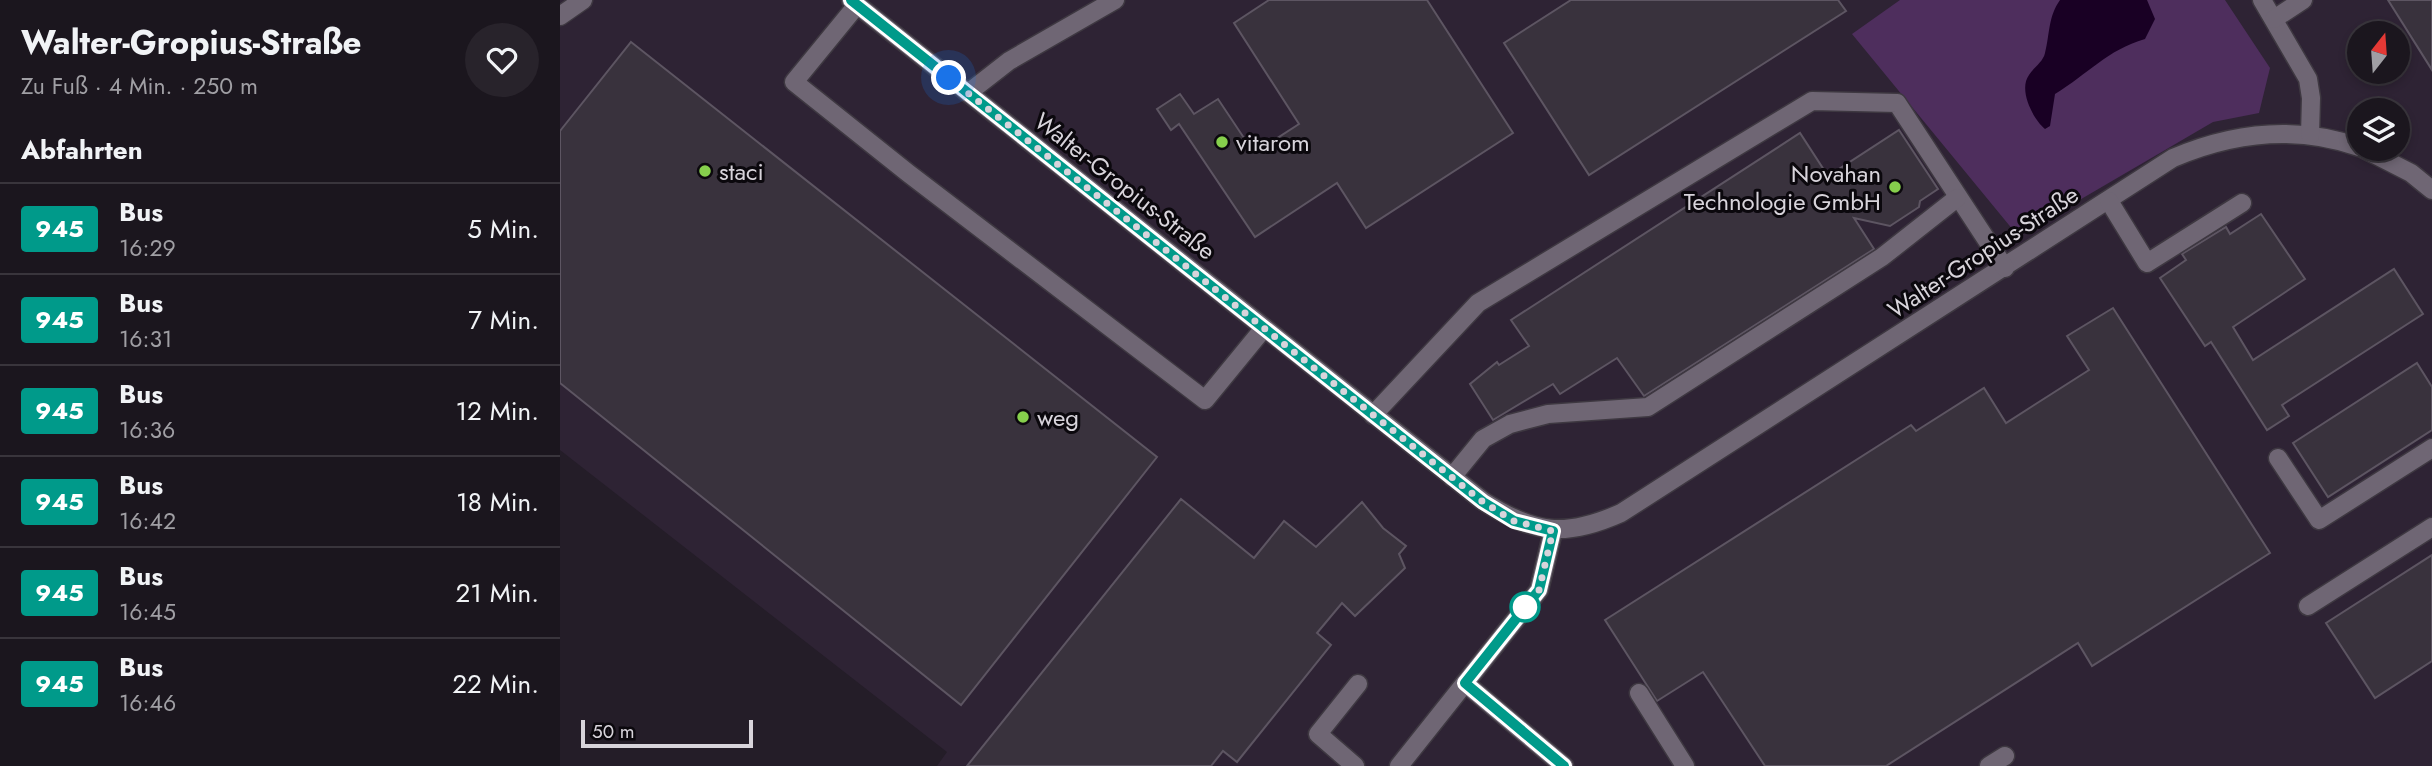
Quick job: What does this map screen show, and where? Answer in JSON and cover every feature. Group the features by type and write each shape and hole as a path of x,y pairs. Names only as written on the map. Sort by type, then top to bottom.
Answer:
{"street":[{"path":"560,16 583,0"},
{"path":"968,93 1009,61 1115,0"},
{"path":"2262,0 2308,79 2310,135"},
{"path":"2274,19 2303,0"},
{"path":"854,3 794,82 908,173 1205,400 1264,328"},
{"name":"Walter-Gropius-Straße","path":"854,3 1452,477 1514,521 1553,531 1588,527 1621,513 2174,158 2208,143 2243,135 2310,135 2347,144"},
{"path":"1373,415 1478,303 1812,101 1897,103 2005,268"},
{"name":"Walter-Gropius-Straße","path":"2388,161 2412,173 2432,190"},
{"path":"1452,477 1483,439 1510,424 1548,414 1648,407 1882,257 1957,198"},
{"path":"2109,201 2147,262 2242,203"},
{"path":"2278,458 2319,520 2432,448"},
{"path":"2308,606 2432,527"},
{"path":"1399,766 1539,590 1553,531"},
{"path":"1465,683 1564,766"},
{"path":"1355,766 1318,734 1358,684"},
{"path":"1639,693 1685,766"},
{"path":"1989,766 2005,756"}],"shaded area":[{"path":"560,0 2432,0 2432,766 937,766 947,752 560,450"},
{"path":"1900,0 2225,0 2270,68 2259,113 2213,122 2018,236 1852,34"},
{"path":"2060,0 2147,0 2155,19 2145,39 2120,49 2055,94 2050,126 2045,129 2028,104 2025,88 2029,75 2044,56 2051,19"}],"building":[{"path":"1269,0 1427,0 1513,133 1366,228 1337,183 1255,237 1179,124 1171,130 1157,109 1180,94 1194,114 1218,99 1254,153 1299,124 1234,23"},
{"path":"1571,0 1838,0 1846,11 1589,175 1504,43"},
{"path":"2388,0 2432,0 2432,70 2410,35 2410,21 2401,21"},
{"path":"631,42 1157,457 961,705 560,383 560,131"},
{"path":"1899,130 1938,189 1920,201 1919,207 1890,226 1854,218 1874,249 1644,396 1617,358 1560,394 1553,384 1493,420 1470,384 1497,362 1499,365 1529,346 1511,320 1800,133 1828,176"},
{"path":"2261,214 2305,279 2233,327 2253,360 2394,269 2423,314 2282,405 2289,416 2267,430 2211,342 2205,346 2160,278 2186,260 2182,254 2226,227 2230,234"},
{"path":"2113,308 2270,553 2092,666 2078,643 1886,766 1765,766 1703,672 1657,701 1605,620 1911,425 1916,431 1984,388 2006,423 2089,370 2067,336"},
{"path":"2417,363 2432,387 2432,430 2328,497 2293,443"},
{"path":"1181,499 1254,558 1284,521 1316,547 1362,502 1383,528 1406,546 1399,554 1405,568 1355,616 1342,603 1317,633 1331,645 1237,762 1223,751 1211,766 967,766"},
{"path":"2432,555 2432,661 2375,698 2326,623"}],"bus line":[{"name":"945","path":"851,0 1483,502 1514,521 1553,531 1547,566 1539,590 1465,683 1564,766"}],"place":[{"name":"vitarom","path":"1222,142"},
{"name":"staci","path":"705,171"},
{"name":"Novahan Technologie GmbH","path":"1895,187"},
{"name":"weg","path":"1023,417"}],"route":[{"path":"949,78 1483,502 1514,521 1553,531 1547,566 1539,590 1521,613 1525,607"}]}
